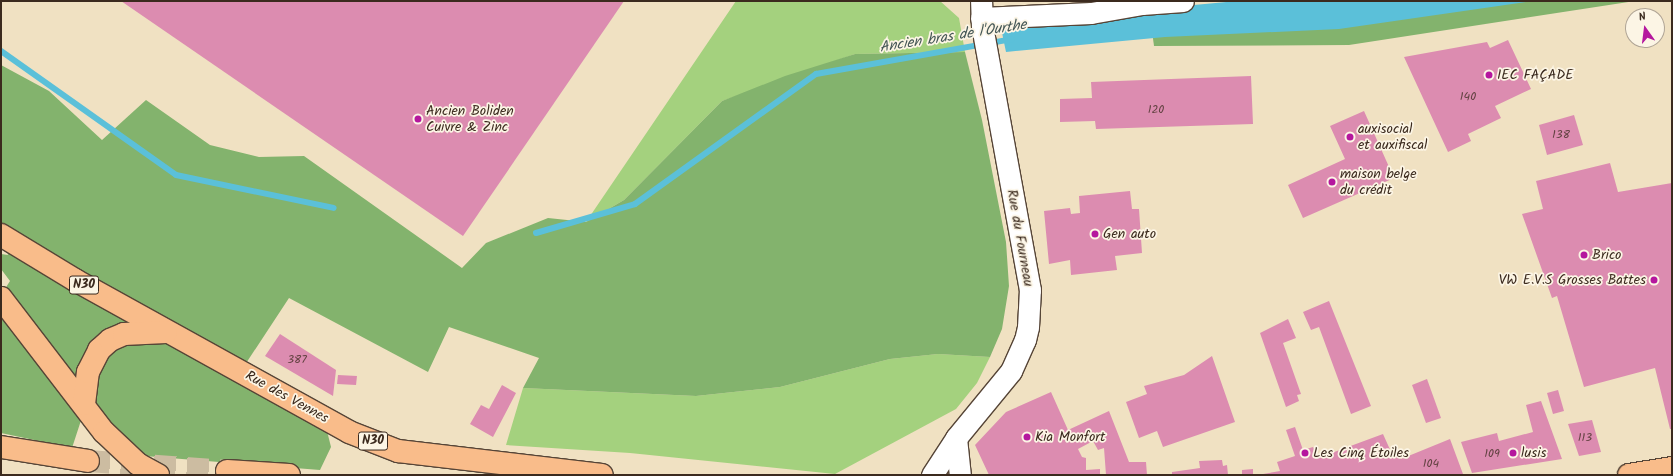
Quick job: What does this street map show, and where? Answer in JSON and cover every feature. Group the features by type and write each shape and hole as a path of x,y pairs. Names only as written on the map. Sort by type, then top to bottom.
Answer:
{"main road":[{"name":"Rue des Vennes","path":"1,236 169,332 349,432 398,451 602,475"},
{"path":"1,298 84,404 104,432 138,464 158,475"},
{"path":"84,404 88,372 99,350 110,340 124,334 143,331 169,332"},
{"path":"1,447 88,461"},
{"path":"1629,475 1672,468"},
{"path":"227,471 289,475"}],"street":[{"name":"Rue du Fourneau","path":"932,475 956,438 1011,371 1025,340 1028,327 1030,290 988,60 982,15 1091,12 1142,4 1183,1"},
{"path":"956,438 960,475"}],"green space":[{"path":"736,1 940,1 959,18 965,52 855,54 722,101 624,200 586,222"},
{"path":"1281,1 1635,1 1349,45 1154,46 1150,16"},
{"path":"965,52 982,120 1006,242 1009,286 1002,329 990,357 938,354 890,359 780,387 696,396 523,388 539,358 449,327 428,372 289,298 235,380 327,431 331,447 320,470 145,456 87,402 72,448 1,433 1,295 10,281 1,269 1,254 8,255 1,229 1,65 49,91 102,140 146,100 210,145 259,157 304,156 462,268 486,243 548,218 586,222 624,200 722,101 785,76 855,54"},
{"path":"938,354 990,357 977,383 956,409 835,474 630,453 506,445 523,388 696,396 780,387 890,359"}],"water":[{"path":"1237,1 1533,1 1339,29 1165,37 1006,52 1000,23"}],"building":[{"name":"Ancien Boliden Cuivre & Zinc","path":"121,1 624,1 463,236"},
{"path":"1508,40 1531,89 1495,106 1501,118 1468,134 1471,141 1448,152 1404,57 1487,42 1490,48"},
{"path":"1251,76 1253,124 1096,129 1095,121 1060,122 1060,99 1092,98 1091,82"},
{"path":"1364,111 1394,178 1303,218 1288,185 1345,159 1330,126"},
{"path":"1574,115 1583,145 1547,155 1539,125"},
{"name":"Brico","path":"1610,163 1618,192 1672,183 1672,429 1670,429 1655,368 1584,387 1557,296 1552,298 1522,214 1543,209 1536,181"},
{"name":"Gen auto","path":"1130,191 1132,209 1139,209 1142,253 1115,256 1117,270 1071,275 1070,260 1049,264 1044,211 1070,208 1071,214 1080,213 1079,196"},
{"path":"1329,301 1371,406 1351,414 1319,327 1311,330 1303,312"},
{"path":"1288,319 1296,338 1283,343 1301,394 1297,395 1299,401 1286,407 1260,333"},
{"path":"280,334 336,370 333,396 265,356"},
{"path":"1212,356 1235,422 1163,447 1157,431 1139,438 1126,402 1147,394 1144,386 1184,375"},
{"path":"338,375 357,376 356,385 337,384"},
{"path":"1427,379 1441,418 1426,423 1412,385"},
{"path":"502,385 516,393 493,437 470,424 481,405 489,409"},
{"path":"1558,390 1564,411 1553,414 1547,393"},
{"name":"Kia Monfort","path":"1051,392 1068,430 1109,411 1129,462 1146,462 1147,475 1106,475 1104,448 1098,450 1093,441 1078,449 1082,457 1086,458 1086,470 1100,469 1100,475 989,475 975,445 1006,412"},
{"path":"1541,401 1562,459 1472,473 1461,442 1497,433 1499,441 1533,432 1526,405"},
{"path":"1592,420 1601,452 1579,456 1568,424"},
{"path":"1295,427 1303,450 1313,447 1318,458 1383,434 1392,454 1398,452 1401,459 1450,439 1463,474 1257,475 1280,471 1277,462 1295,456 1286,430"},
{"path":"1222,460 1223,466 1227,465 1228,475 1172,475 1172,472 1200,468 1199,461"},
{"path":"1253,469 1253,475 1242,475 1242,470"}],"waterway":[{"name":"Ancien bras de l'Ourthe","path":"536,233 635,204 816,74 1012,39"},
{"path":"1,51 176,175 334,208"}],"tunnel":[{"path":"88,461 227,471"}],"place":[{"name":"IEC FAÇADE","path":"1489,75"},
{"name":"Ancien Boliden Cuivre & Zinc","path":"418,119"},
{"name":"auxisocial et auxifiscal","path":"1350,137"},
{"name":"maison belge du crédit","path":"1332,182"},
{"name":"Gen auto","path":"1095,234"},
{"name":"Brico","path":"1584,255"},
{"name":"VW E.V.S Grosses Battes","path":"1654,280"},
{"name":"Kia Monfort","path":"1027,437"},
{"name":"Les Cinq Étoiles","path":"1305,453"},
{"name":"lusis","path":"1513,453"}]}
